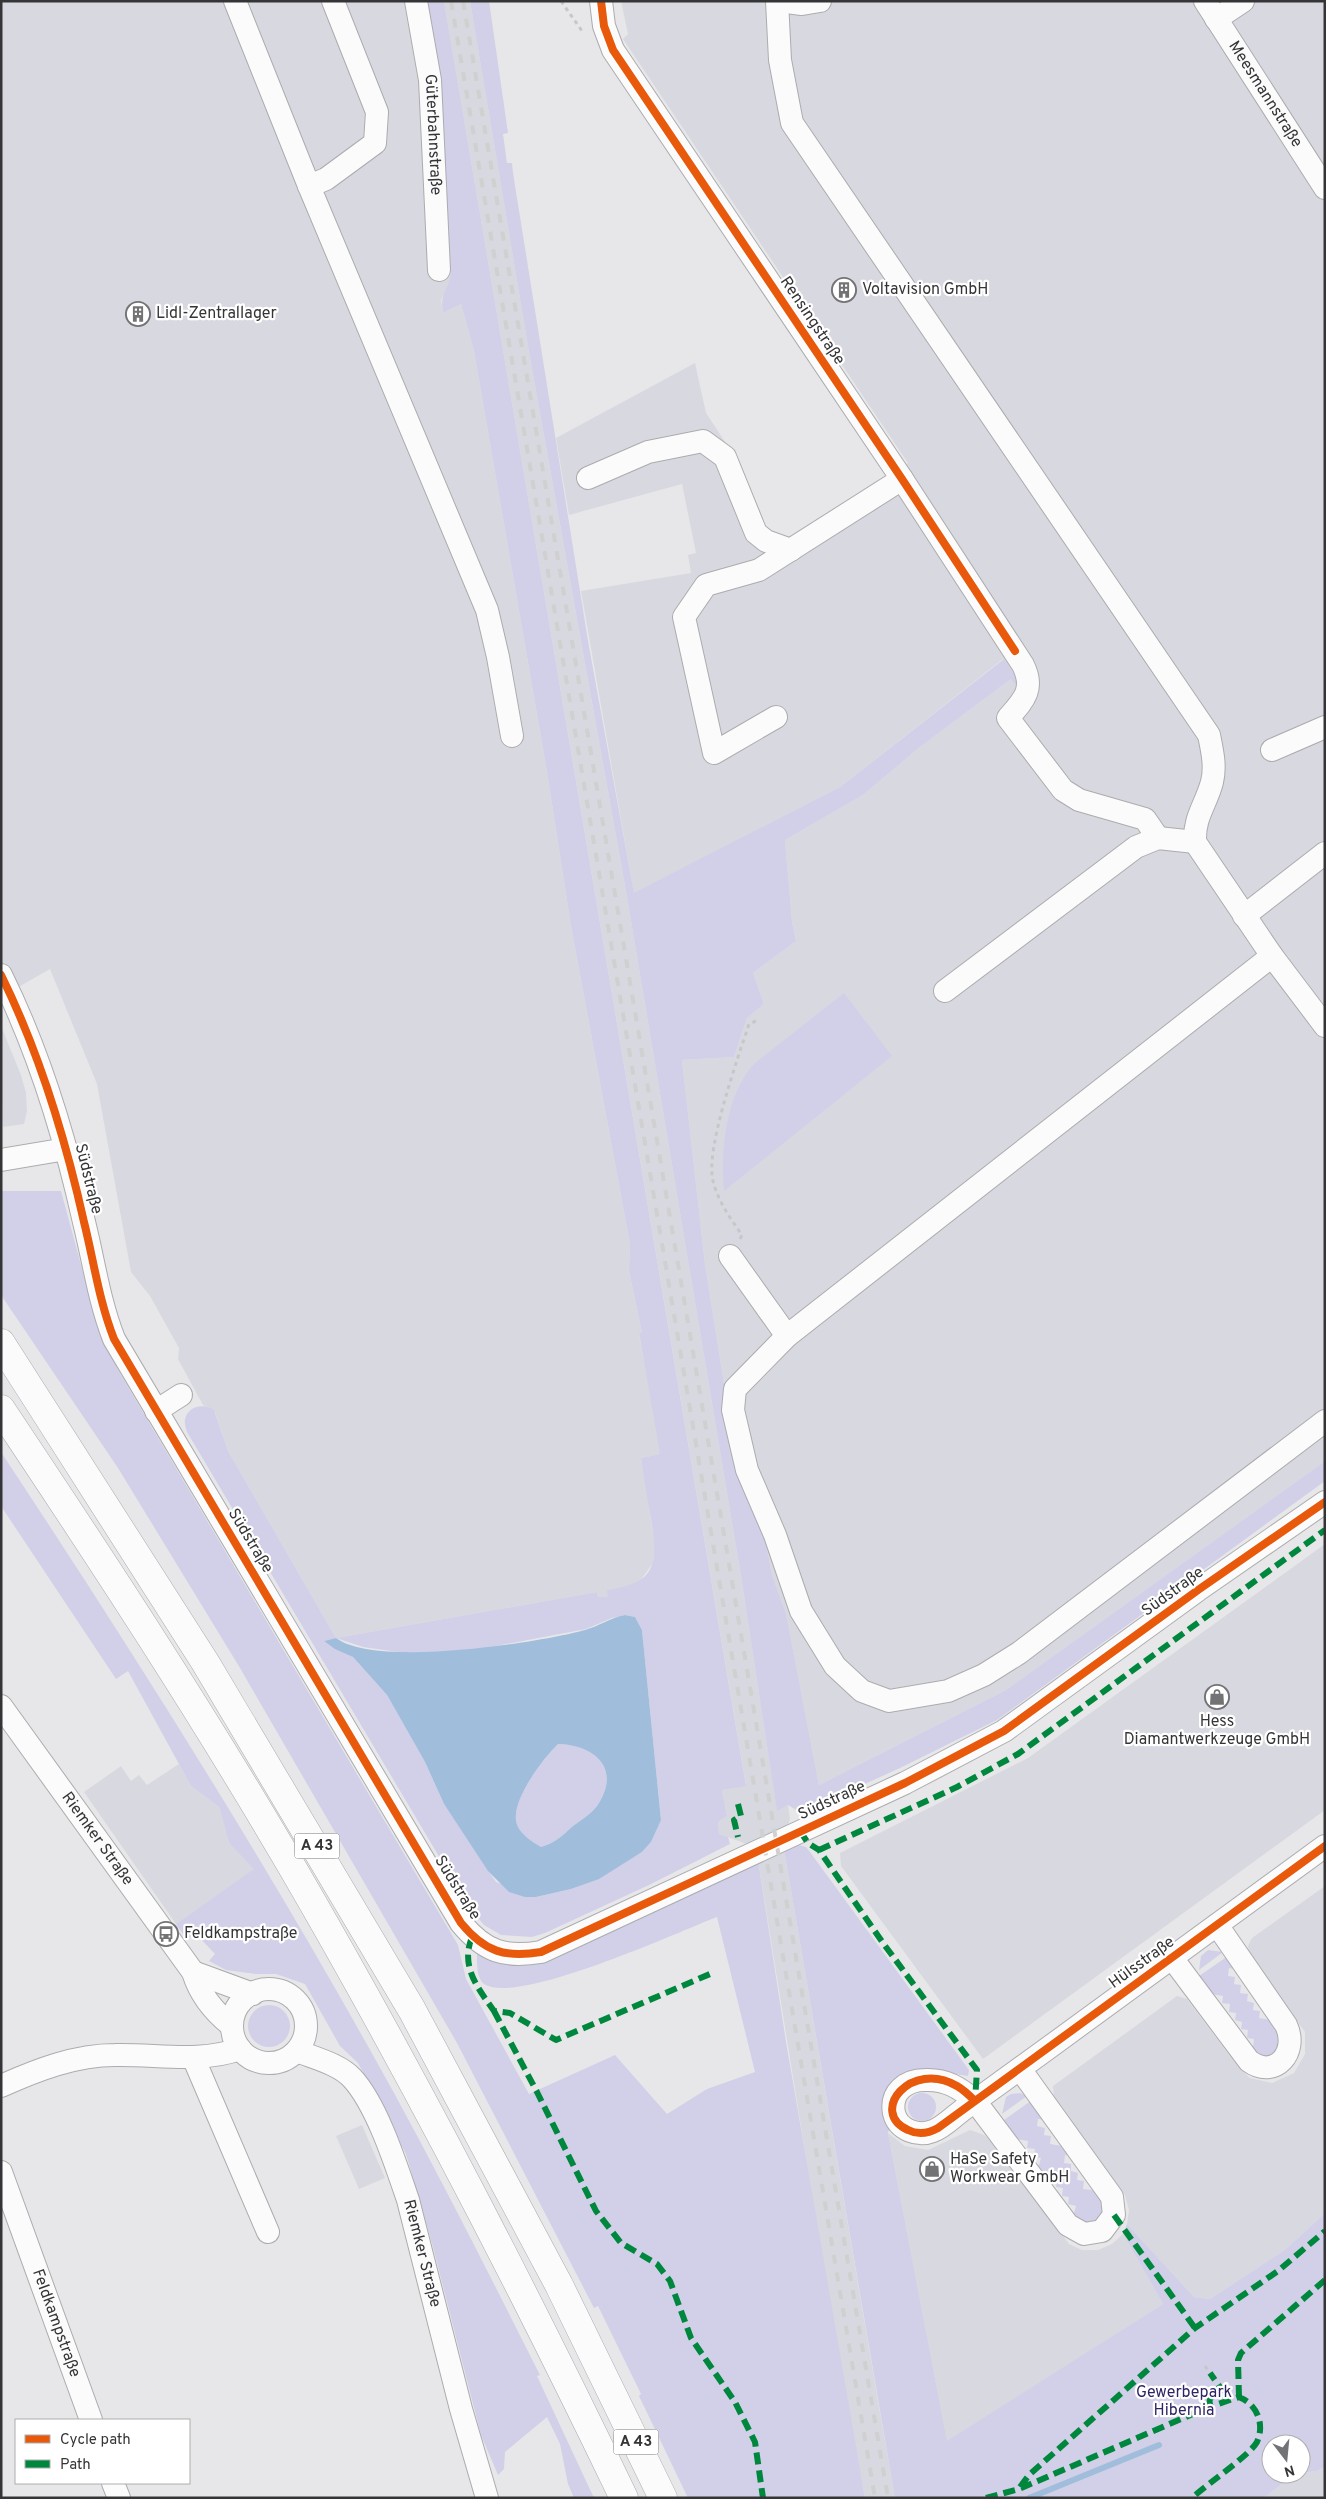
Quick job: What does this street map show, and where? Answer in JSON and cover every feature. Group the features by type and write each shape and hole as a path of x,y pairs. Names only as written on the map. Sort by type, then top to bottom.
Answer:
{"highway":[{"name":"A 43","path":"1,1343 205,1662 412,2010 554,2276 663,2498"},
{"name":"A 43","path":"1,1409 180,1686 290,1865 458,2167 624,2498"}],"street":[{"path":"235,1 309,186 487,610 498,657 512,736"},
{"path":"309,186 326,179 375,144 377,112 333,1"},
{"name":"Güterbahnstraße","path":"416,1 430,80 439,270"},
{"name":"Rensingstraße","path":"601,1 604,26 613,50 902,479 1015,651 1028,674 1029,685 1024,700 1008,718 1063,790 1079,800 1145,819 1158,838"},
{"path":"820,1 802,4 778,1 780,60 792,123 1208,735 1214,759 1212,781 1194,827 1195,842 1272,956 1325,1026"},
{"path":"1211,10 1243,1"},
{"name":"Meesmannstraße","path":"1211,10 1325,188"},
{"path":"588,478 648,452 703,442 725,457 756,533 766,541 791,550"},
{"path":"776,718 714,752 684,617 706,585 759,570 902,479"},
{"path":"1272,750 1325,727"},
{"path":"945,991 1120,857 1158,838 1195,842"},
{"path":"1244,916 1325,853"},
{"path":"1272,956 788,1336 735,1389 732,1410 748,1470 775,1535 801,1611 835,1666 862,1691 889,1701 948,1691 984,1675 1019,1653 1325,1421"},
{"name":"Südstraße","path":"1,975 26,1024 66,1149 85,1223 99,1299 106,1320 124,1357 461,1923 480,1943 504,1954 522,1956 541,1952 905,1783 1004,1731 1247,1555 1325,1502"},
{"name":"Südstraße","path":"1,1160 66,1149"},
{"path":"730,1256 788,1336"},
{"path":"156,1411 181,1395"},
{"name":"Riemker Straße","path":"1,1706 9,1728 193,1972 198,1987 208,2003 232,2026"},
{"name":"Hülsstraße","path":"1020,2069 1112,2197 1114,2215 1102,2231 1084,2234 1068,2226 975,2101 1325,1846"},
{"path":"1172,1958 1249,2061 1258,2066 1267,2066 1282,2060 1288,2054 1291,2042 1286,2024 1217,1926"},
{"path":"193,1972 253,1994"},
{"path":"267,1990 281,1991 294,1999 303,2010 306,2024 304,2038 297,2051 287,2059 274,2063 261,2062 249,2057 234,2038 232,2026 235,2013 242,2002 253,1994 267,1990"},
{"path":"1,2086 44,2069 81,2058 112,2054 220,2056 240,2048"},
{"name":"Riemker Straße","path":"297,2051 327,2063 351,2077 370,2105 408,2200 461,2410 487,2498"},
{"path":"193,2057 268,2232"},
{"name":"Feldkampstraße","path":"1,2172 90,2419"},
{"path":"113,2484 119,2498"}],"path":[{"path":"561,1 585,35"},
{"path":"730,1256 742,1235 729,1216 712,1180 712,1151 749,1024 756,1022"},
{"path":"1205,2366 1210,2373"}],"shaded area":[{"path":"1,1 427,1 451,270 449,286 441,300 443,313 461,304 474,351 547,772 571,926 630,1244 629,1271 642,1333 639,1334 661,1454 641,1458 655,1546 653,1563 640,1581 627,1588 608,1590 608,1597 598,1597 597,1592 336,1638 228,1451 215,1412 203,1405 178,1359 179,1348 150,1296 131,1272 97,1084 50,969 1,997"},
{"path":"444,1 470,1 529,352 627,897 741,1576 777,1810 788,1805 790,1818 788,1827 747,1844 719,1834 718,1822 727,1816 722,1790 746,1785"},
{"path":"621,1 1325,1 1325,1461 1006,1690 819,1785 786,1615 772,1575 765,1538 734,1447 705,1264 682,1060 734,1057 747,1018 764,1004 753,973 796,941 792,922 785,840 863,795 920,747 1011,679 1003,659 840,787 634,894 581,591 691,573 688,555 696,553 682,484 569,515 556,438 695,363 706,413 739,463 774,550 873,483 908,463 623,39 628,34"},
{"path":"1,1026 21,1075 26,1093 27,1111 24,1124 3,1127"},
{"path":"1325,1544 1325,1810 983,2059 841,1866 840,1853 1028,1758"},
{"path":"620,1616 635,1617 642,1630 661,1820 651,1842 642,1852 599,1879 571,1889 536,1897 525,1897 509,1892 488,1871 444,1804 425,1762 387,1695 353,1657 335,1649 324,1641 336,1638 356,1647 385,1651 458,1650 532,1641 562,1635 590,1628","holes":["558,1744 571,1745 592,1754 600,1760 605,1769 607,1779 605,1790 599,1803 591,1813 558,1839 541,1847 525,1836 519,1828 516,1820 516,1811 524,1790 537,1769"]},
{"path":"179,1764 191,1786 219,1807 229,1843 255,1869 176,1924 84,1792 121,1766 131,1781 139,1775 147,1785"},
{"path":"784,1849 895,2498 865,2498 827,2288 758,1860"},
{"path":"1325,1886 1325,2213 1286,2249 1210,2299 1194,2297 1127,2224 1129,2210 1125,2195 1054,2098 1053,2086 1177,1996 1187,1999 1239,2068 1250,2078 1272,2083 1294,2073 1305,2054 1305,2032 1249,1954 1248,1946 1252,1938"},
{"path":"362,2125 385,2178 359,2189 336,2136"},
{"path":"970,2130 984,2135 993,2143 1069,2244 1082,2250 1098,2250 1112,2244 1123,2234 1163,2304 947,2442 888,2133 905,2146 928,2150"},
{"path":"1325,2467 1325,2498 1264,2498 1282,2484 1311,2484 1311,2472"}],"green space":[{"path":"427,1 444,1 746,1786 722,1790 727,1816 718,1822 719,1834 728,1837 730,1844 649,1885 545,1933 532,1937 501,1935 484,1925 469,1907 187,1432 185,1422 189,1411 197,1407 201,1406 214,1410 228,1451 336,1638 597,1592 598,1597 608,1597 607,1590 624,1587 636,1582 645,1576 650,1569 654,1548 653,1535 641,1458 660,1454 639,1333 642,1333 629,1271 630,1244 571,926 547,772 474,351 461,304 443,313 442,300 449,282 451,270","holes":["625,1615 635,1617 642,1630 661,1819 651,1842 642,1852 599,1878 571,1889 536,1897 496,1882 444,1804 425,1762 387,1695 353,1657 324,1641 336,1638 363,1647 405,1653 474,1650 586,1629 612,1618"]},
{"path":"470,1 489,1 508,133 503,134 507,163 512,163 588,641 634,893 840,787 1004,659 1019,682 1020,690 1011,679 920,747 863,795 785,840 792,922 796,941 753,973 764,1004 747,1018 734,1057 682,1060 705,1264 734,1447 765,1538 772,1575 786,1614 819,1785 1006,1690 1325,1461 1325,1481 997,1720 900,1768 801,1813 788,1805 777,1811 741,1576 627,897 529,352"},
{"path":"844,993 892,1056 724,1191 723,1159 727,1124 737,1090 745,1076 755,1063"},
{"path":"1,1191 61,1191 93,1309 118,1370 458,1945 466,1979 529,2094 615,2055 667,2114 707,2089 755,2072 717,1917 635,1951 562,1976 529,1985 502,1988 484,1984 478,1974 477,1952 505,1964 532,1964 758,1860 786,2042 865,2498 688,2498 639,2396 641,2394 598,2306 594,2308 457,2043 240,1668 118,1468 1,1295"},
{"path":"1,1452 104,1609 204,1768 348,2011 432,2163 522,2339 540,2375 537,2376 594,2498 574,2498 568,2484 560,2444 547,2417 505,2452 504,2469 498,2475 481,2435 433,2247 406,2154 358,2063 340,2046 305,1984 276,1974 256,1974 226,1970 209,1961 215,1954 195,1933 187,1940 176,1924 254,1869 229,1843 219,1807 191,1786 128,1671 116,1679 1,1506"},
{"path":"558,1744 571,1745 592,1754 600,1760 605,1769 607,1779 605,1790 599,1803 591,1813 558,1839 541,1847 529,1839 519,1828 516,1820 516,1811 530,1779"},
{"name":"Gewerbepark Hibernia","path":"795,1844 806,1847 969,2070 968,2076 923,2069 904,2074 888,2133 947,2441 1163,2304 1123,2234 1127,2224 1194,2297 1210,2299 1286,2249 1325,2213 1325,2467 1311,2472 1311,2434 1261,2434 1261,2484 1282,2484 1264,2498 895,2498 784,1849"},
{"path":"1208,1950 1223,1952 1199,1970 1201,1956"},
{"path":"1228,1956 1239,1970 1229,1968 1228,1976 1235,1977 1234,1984 1241,1985 1240,1993 1248,1994 1247,2001 1254,2003 1253,2010 1260,2011 1259,2018 1277,2021 1281,2045 1272,2054 1261,2057 1243,2045 1253,2047 1254,2039 1247,2038 1248,2030 1241,2029 1242,2022 1235,2020 1236,2013 1229,2012 1230,2004 1222,2003 1223,1996 1206,1993 1199,1976"},
{"path":"273,2005 281,2008 287,2014 290,2026 287,2038 281,2044 265,2047 257,2044 251,2038 248,2022 251,2014 257,2008"},
{"path":"922,2093 932,2097 936,2107 932,2117 922,2121 912,2117 908,2107 912,2097"},
{"path":"1020,2093 1027,2096 1002,2114 1006,2097 1011,2094"},
{"path":"1032,2100 1049,2120 1038,2119 1037,2126 1045,2128 1044,2135 1051,2136 1050,2144 1068,2147 1075,2157 1065,2155 1064,2163 1071,2164 1071,2171 1078,2173 1077,2180 1084,2181 1083,2189 1101,2191 1105,2209 1096,2221 1089,2224 1064,2212 1074,2213 1076,2206 1068,2204 1069,2197 1062,2196 1063,2188 1056,2187 1057,2180 1039,2176 1030,2164 1039,2165 1041,2158 1034,2157 1035,2149 1027,2148 1028,2141 1011,2138 1004,2120"}],"waterway":[{"path":"1029,2498 1159,2445"}],"railway":[{"path":"451,1 875,2498"},
{"path":"463,1 888,2498"}],"marked path":[{"path":"819,1850 957,1787 1018,1754 1325,1530"},
{"path":"738,1804 741,1816 734,1820 738,1837"},
{"path":"800,1831 808,1843 819,1850 883,1943 977,2070 975,2101"},
{"path":"472,1937 468,1958 469,1968 472,1977 494,2011 510,2013 556,2040 710,1974"},
{"path":"494,2011 537,2092 596,2211 621,2243 657,2264 670,2281 691,2338 735,2402 755,2442 763,2498"},
{"path":"1114,2215 1195,2328"},
{"path":"1020,2487 1029,2475 1195,2328 1278,2271 1325,2231"},
{"path":"1239,2397 1238,2360 1241,2353 1325,2280"},
{"path":"1209,2407 1210,2398 1222,2390 1210,2373"},
{"path":"986,2498 1019,2489 1209,2407 1239,2397 1248,2402 1258,2416 1260,2429 1257,2442 1253,2448 1192,2498"}],"cycle path":[{"path":"601,1 604,26 613,50 902,479 1015,651"},
{"path":"1,975 28,1035 60,1127 77,1190 101,1296 114,1339 461,1923 479,1941 497,1951 517,1954 541,1952 905,1783 1004,1731 1198,1590 1325,1502"},
{"path":"975,2101 957,2086 940,2079 924,2079 911,2083 900,2091 894,2101 892,2112 897,2122 912,2132 923,2133 938,2128 1325,1846"}],"place":[{"name":"Voltavision GmbH","path":"844,290"},
{"name":"Lidl-Zentrallager","path":"138,314"},
{"name":"Hess Diamantwerkzeuge GmbH","path":"1217,1697"},
{"name":"Feldkampstraße","path":"166,1934"},
{"name":"HaSe Safety Workwear GmbH","path":"932,2169"}]}
